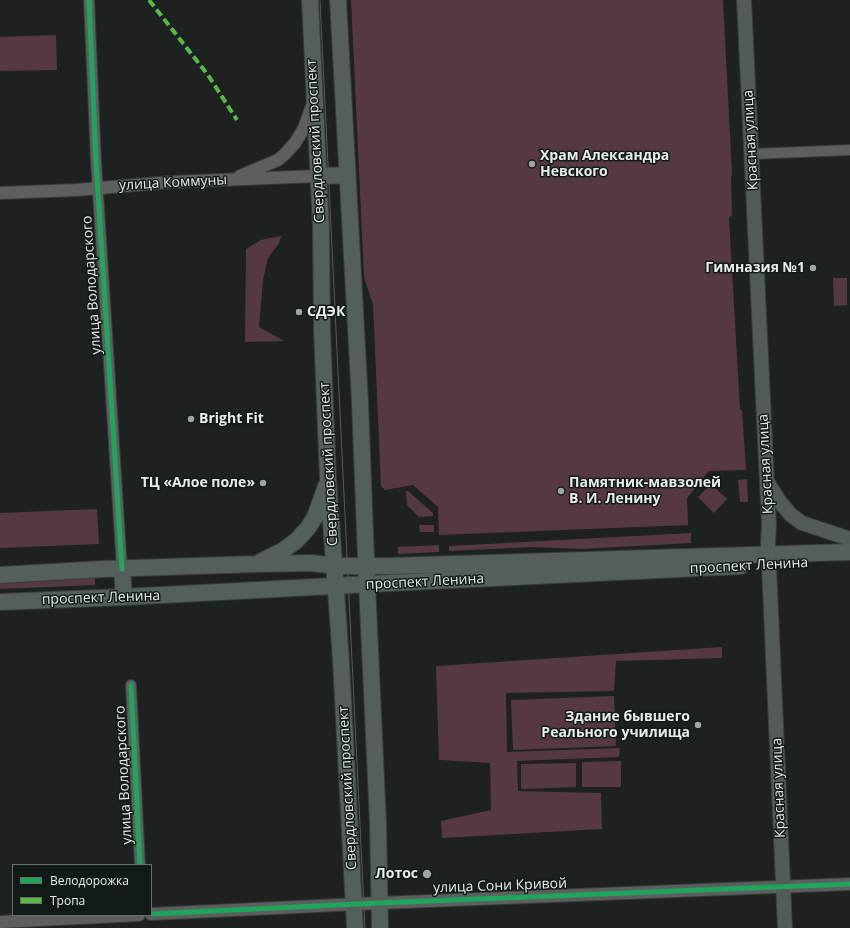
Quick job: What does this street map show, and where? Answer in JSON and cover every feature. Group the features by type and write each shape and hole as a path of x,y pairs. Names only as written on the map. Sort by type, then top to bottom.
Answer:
{"main road":[{"name":"Свердловский проспект","path":"310,0 321,228 322,330 328,479 335,566 355,928"},
{"name":"Свердловский проспект","path":"338,0 360,402 366,584 378,823 380,928"},
{"name":"Красная улица","path":"744,0 769,524 769,560 785,928"},
{"name":"улица Коммуны","path":"318,176 347,175"},
{"path":"257,564 282,551 296,541 308,528 314,517 328,479"},
{"path":"766,479 780,502 791,516 802,523 850,539"},
{"name":"проспект Ленина","path":"0,602 336,586 769,560 850,552"},
{"name":"проспект Ленина","path":"0,574 312,563 335,566 366,566 769,560 850,561"},
{"name":"улица Володарского","path":"122,569 124,597"}],"street":[{"name":"улица Володарского","path":"89,0 98,188 122,569"},
{"path":"232,179 278,160 285,154 295,143 304,128 314,102"},
{"path":"752,154 850,150"},
{"name":"улица Коммуны","path":"0,193 98,188 171,182 318,176"},
{"name":"улица Володарского","path":"131,685 140,864"},
{"name":"улица Сони Кривой","path":"152,914 354,904 850,884"},
{"path":"0,922 119,916"}],"shaded area":[{"path":"351,0 723,0 732,174 732,216 729,217 740,410 742,410 746,470 709,471 687,498 688,525 439,535 438,507 413,485 385,490 381,486 373,304 364,277"},
{"path":"56,35 57,70 0,71 0,37"},
{"path":"281,236 279,243 268,258 263,280 259,327 284,341 245,342 246,249 261,240"},
{"path":"833,278 847,278 847,305 834,306"},
{"path":"747,479 748,502 740,502 738,480"},
{"path":"711,484 727,499 714,513 698,497"},
{"path":"406,491 408,491 433,513 433,516 419,517 407,505"},
{"path":"97,509 99,544 0,548 0,513"},
{"path":"419,525 434,525 434,532 420,532"},
{"path":"691,533 691,543 580,549 534,547 449,551 449,546"},
{"path":"439,545 439,552 398,554 398,547"},
{"path":"95,577 95,585 0,589 0,581"},
{"path":"722,647 722,658 616,661 614,691 506,693 507,752 620,748 619,757 517,761 518,791 601,793 602,829 442,838 441,821 491,810 490,763 439,760 436,666"},
{"path":"614,696 616,746 513,750 511,700"},
{"path":"621,761 621,787 582,787 582,762"},
{"path":"576,763 576,787 521,789 521,764"}],"tram line":[{"path":"320,0 365,928"}],"marked path":[{"path":"149,0 208,75 237,120"}],"cycle path":[{"path":"89,0 96,161 122,569"},
{"path":"131,685 140,864"},
{"path":"152,914 379,903 850,884"}],"place":[{"name":"Храм Александра Невского","path":"532,164"},
{"name":"Гимназия №1","path":"813,268"},
{"name":"СДЭК","path":"299,312"},
{"name":"Bright Fit","path":"191,419"},
{"name":"ТЦ «Алое поле»","path":"263,483"},
{"name":"Памятник-мавзолей В. И. Ленину","path":"561,491"},
{"name":"Здание бывшего Реального училища","path":"698,725"},
{"name":"Лотос","path":"427,874"}]}
